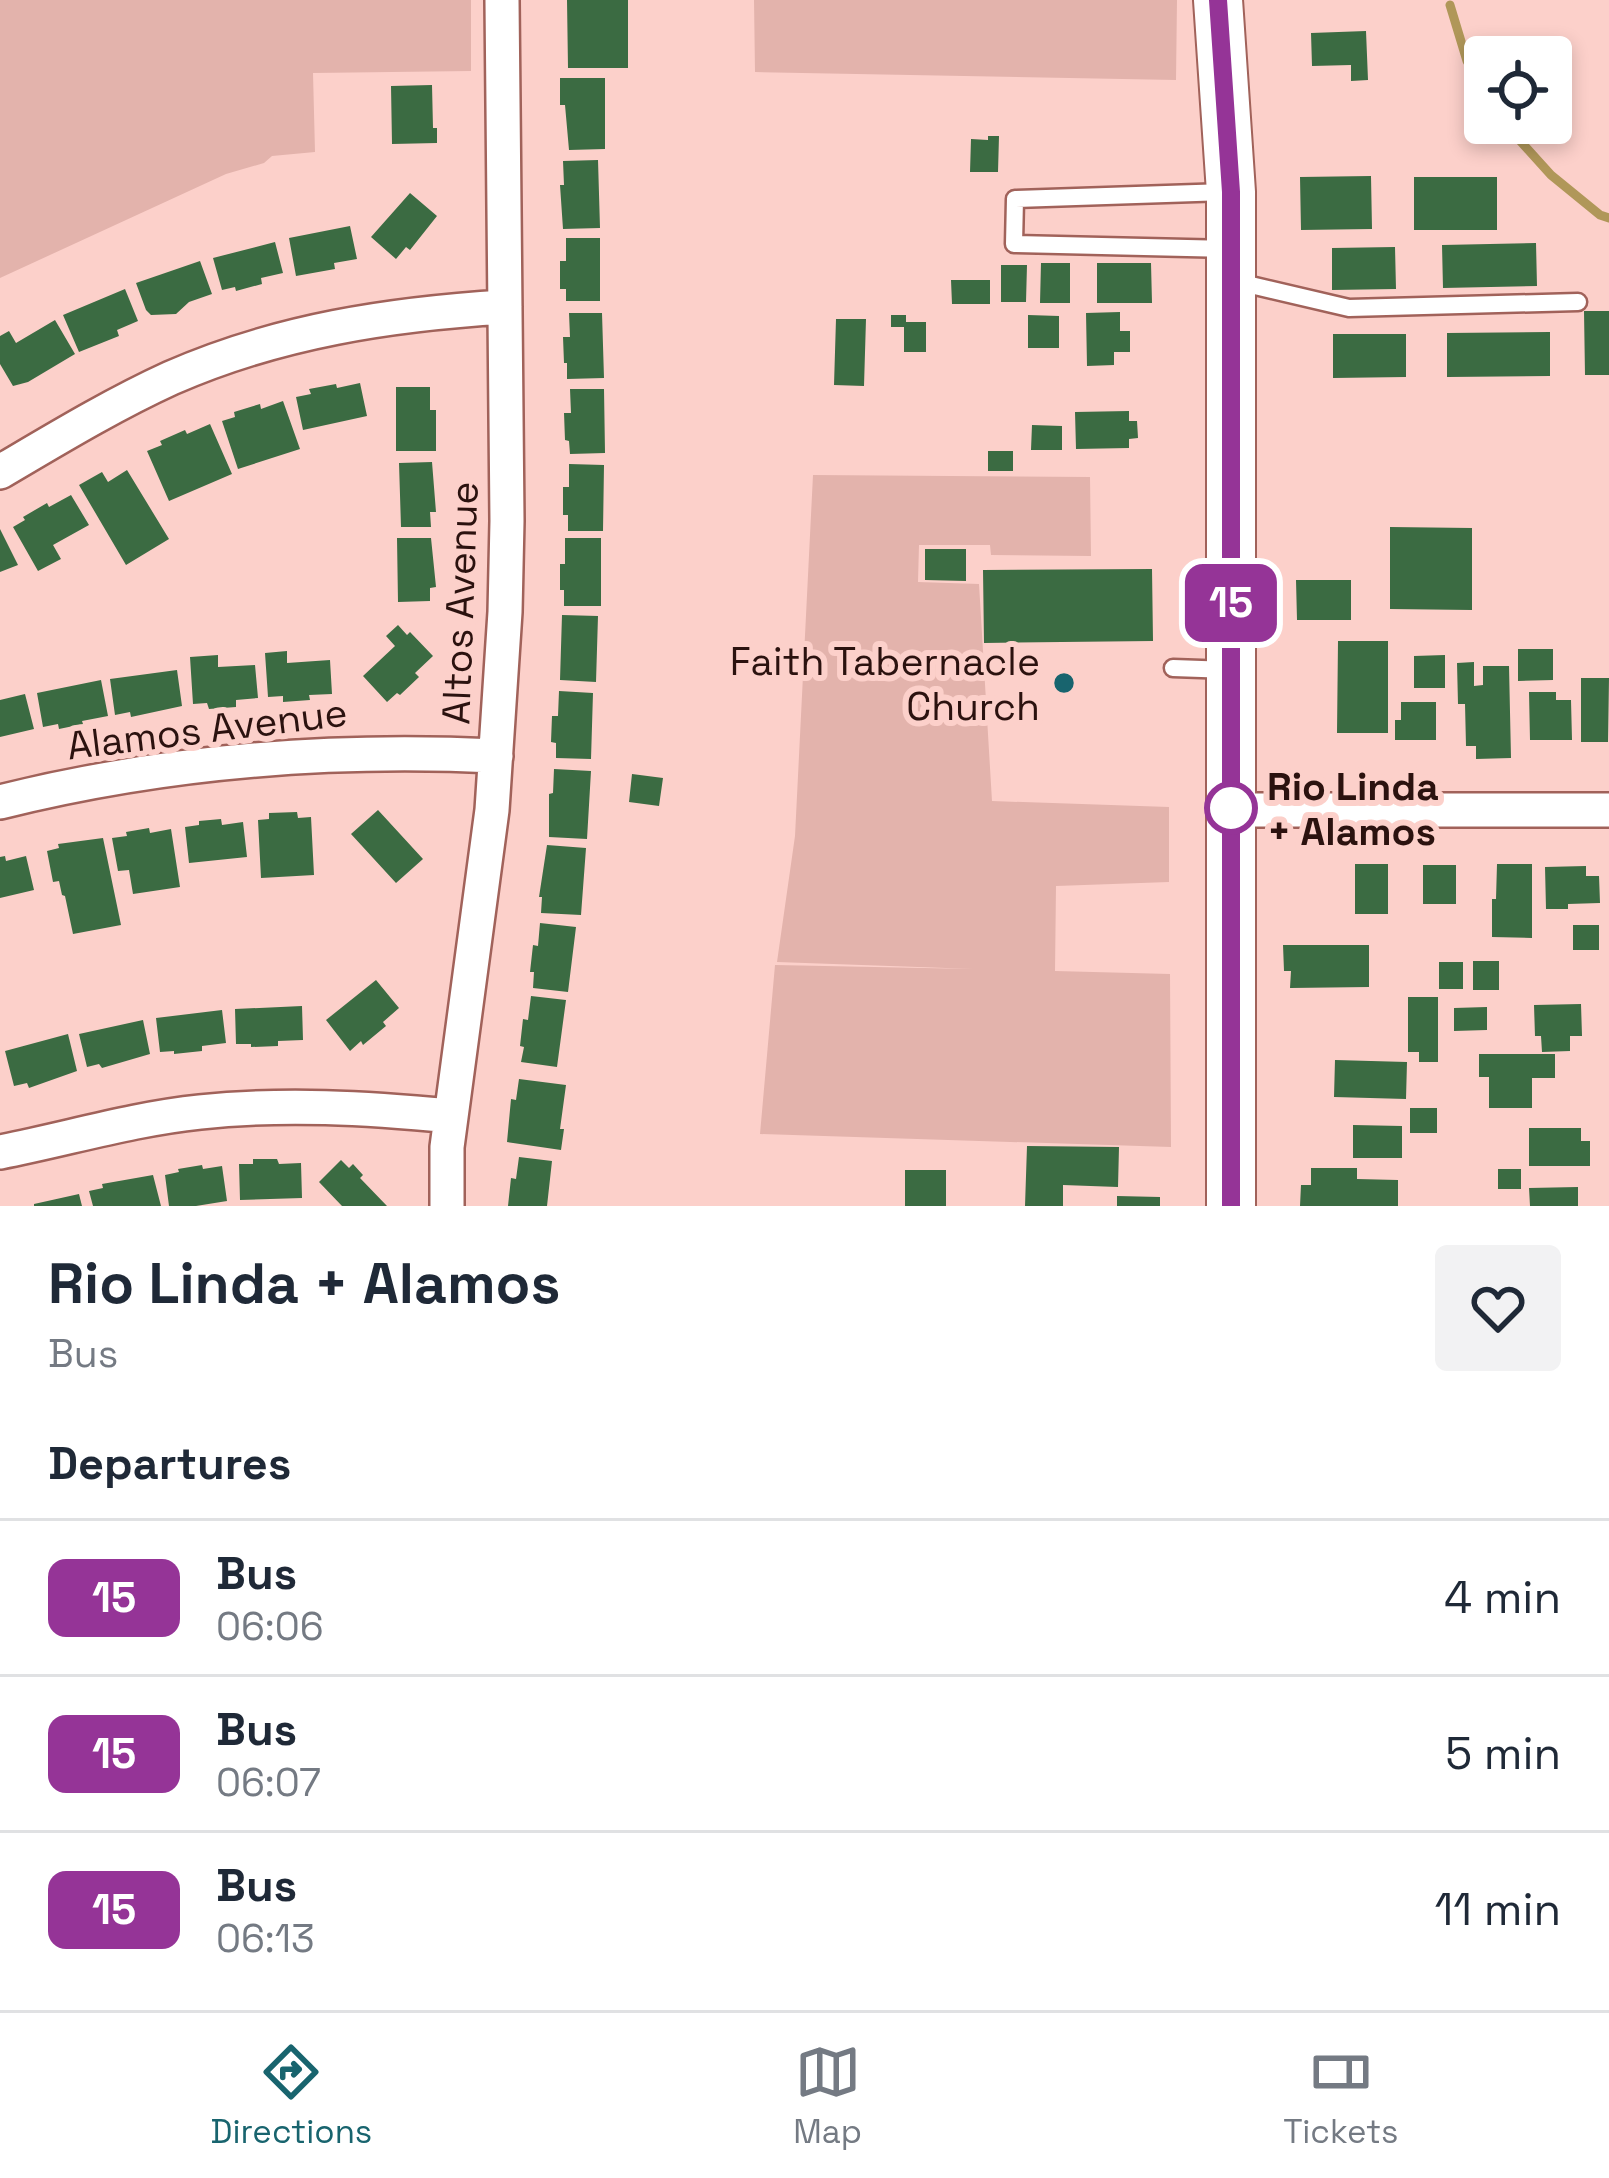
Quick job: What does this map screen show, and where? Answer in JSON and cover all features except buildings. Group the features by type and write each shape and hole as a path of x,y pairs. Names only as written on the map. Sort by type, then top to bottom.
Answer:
{"main road":[{"path":"1218,0 1231,192 1231,1206"}],"street":[{"name":"Altos Avenue","path":"447,1206 451,1116 492,810 505,612 502,0"},
{"path":"0,472 122,401 229,356 370,319 506,307"},
{"name":"Alamos Avenue","path":"0,802 60,787 244,759 349,753 496,756"},
{"path":"1231,810 1609,810"},
{"path":"0,1152 198,1112 357,1107 451,1116"}],"lane":[{"path":"1231,192 1015,199 1014,244 1231,265 1349,308 1578,302"},
{"path":"1173,668 1231,670"}],"shaded area":[{"path":"0,0 471,0 471,71 313,73 315,152 272,156 264,163 226,174 0,278"},
{"path":"754,0 1177,0 1176,80 755,72"},
{"path":"813,475 1090,477 1091,556 991,555 990,545 919,545 918,582 979,584 992,801 1169,807 1169,882 1056,886 1055,971 1170,974 1171,1147 760,1134 775,965 974,969 777,962 795,836"}],"waterway":[{"path":"1450,5 1464,51"},
{"path":"1523,144 1551,175 1609,218"}],"bus line":[{"name":"15","path":"1218,0 1231,192 1231,1206"}],"place":[{"name":"Faith Tabernacle Church","path":"1064,683"},
{"name":"Rio Linda + Alamos","path":"1231,808"}]}
